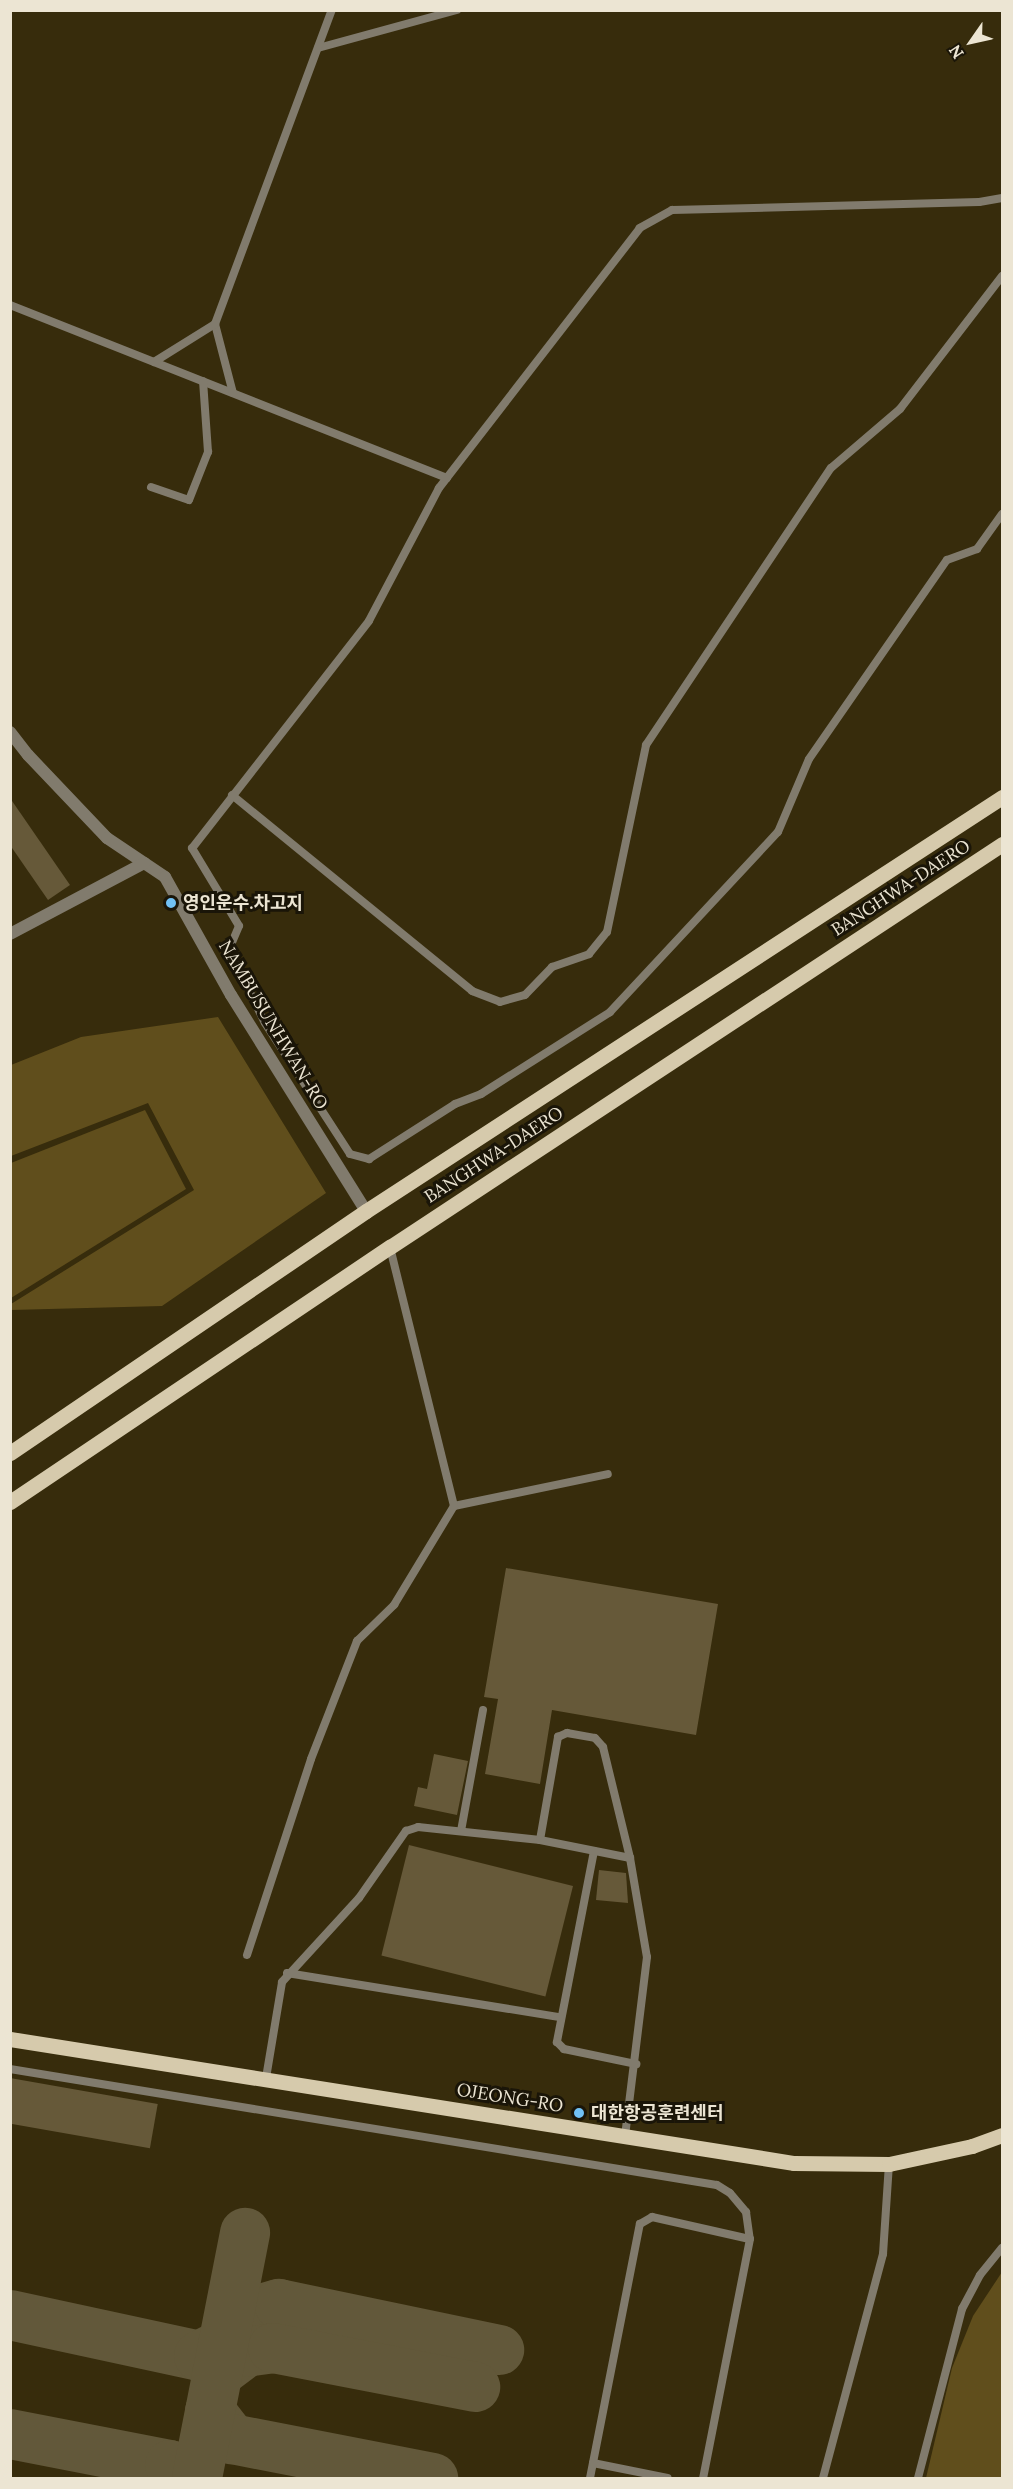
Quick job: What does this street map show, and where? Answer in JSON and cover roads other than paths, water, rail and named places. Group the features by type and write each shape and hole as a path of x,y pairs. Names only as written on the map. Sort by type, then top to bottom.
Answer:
{"main road":[{"name":"BANGHWA-DAERO","path":"10,1453 366,1211 1002,796"},
{"name":"BANGHWA-DAERO","path":"10,1502 390,1247 1002,844"},
{"name":"OJEONG-RO","path":"10,2039 794,2163 889,2164 972,2146 1002,2135"}],"street":[{"name":"NAMBUSUNHWAN-RO","path":"10,732 28,755 107,838 165,878 231,995 366,1211"},
{"path":"10,934 144,863"}],"lane":[{"path":"233,393 215,324 332,10"},
{"path":"318,48 457,10"},
{"path":"1002,198 979,202 672,210 640,228 447,478 369,621 192,848 239,926 229,949 265,1023 350,1154 369,1159 455,1104 481,1094 610,1012 777,832 809,759 947,560 977,549 1002,514"},
{"path":"232,795 472,991 500,1002 525,995 552,967 589,954 607,932 646,745 831,468 900,409 1002,276"},
{"path":"10,305 447,478"},
{"path":"154,362 215,324"},
{"path":"151,487 189,500 208,452 203,381"},
{"path":"247,1955 311,1759 357,1641 394,1605 454,1506 390,1247"},
{"path":"454,1506 608,1474"},
{"path":"461,1831 483,1710"},
{"path":"540,1840 556,1740 567,1733 589,1737 603,1747 630,1858 648,1957 625,2136"},
{"path":"266,2078 279,1989 287,1973 359,1898 406,1831 418,1827 540,1840 630,1858"},
{"path":"594,1851 556,2037 559,2046 636,2064"},
{"path":"287,1973 559,2017"},
{"path":"10,2069 696,2179 717,2185 740,2202 746,2212 750,2239 703,2478"},
{"path":"824,2478 884,2254 889,2164"},
{"path":"590,2478 640,2224 652,2217 750,2239"},
{"path":"918,2478 962,2309 980,2275 1002,2248"},
{"path":"593,2463 668,2478"}],"place":[{"name":"영인운수.차고지","path":"171,903"},
{"name":"대한항공훈련센터","path":"579,2113"}]}
